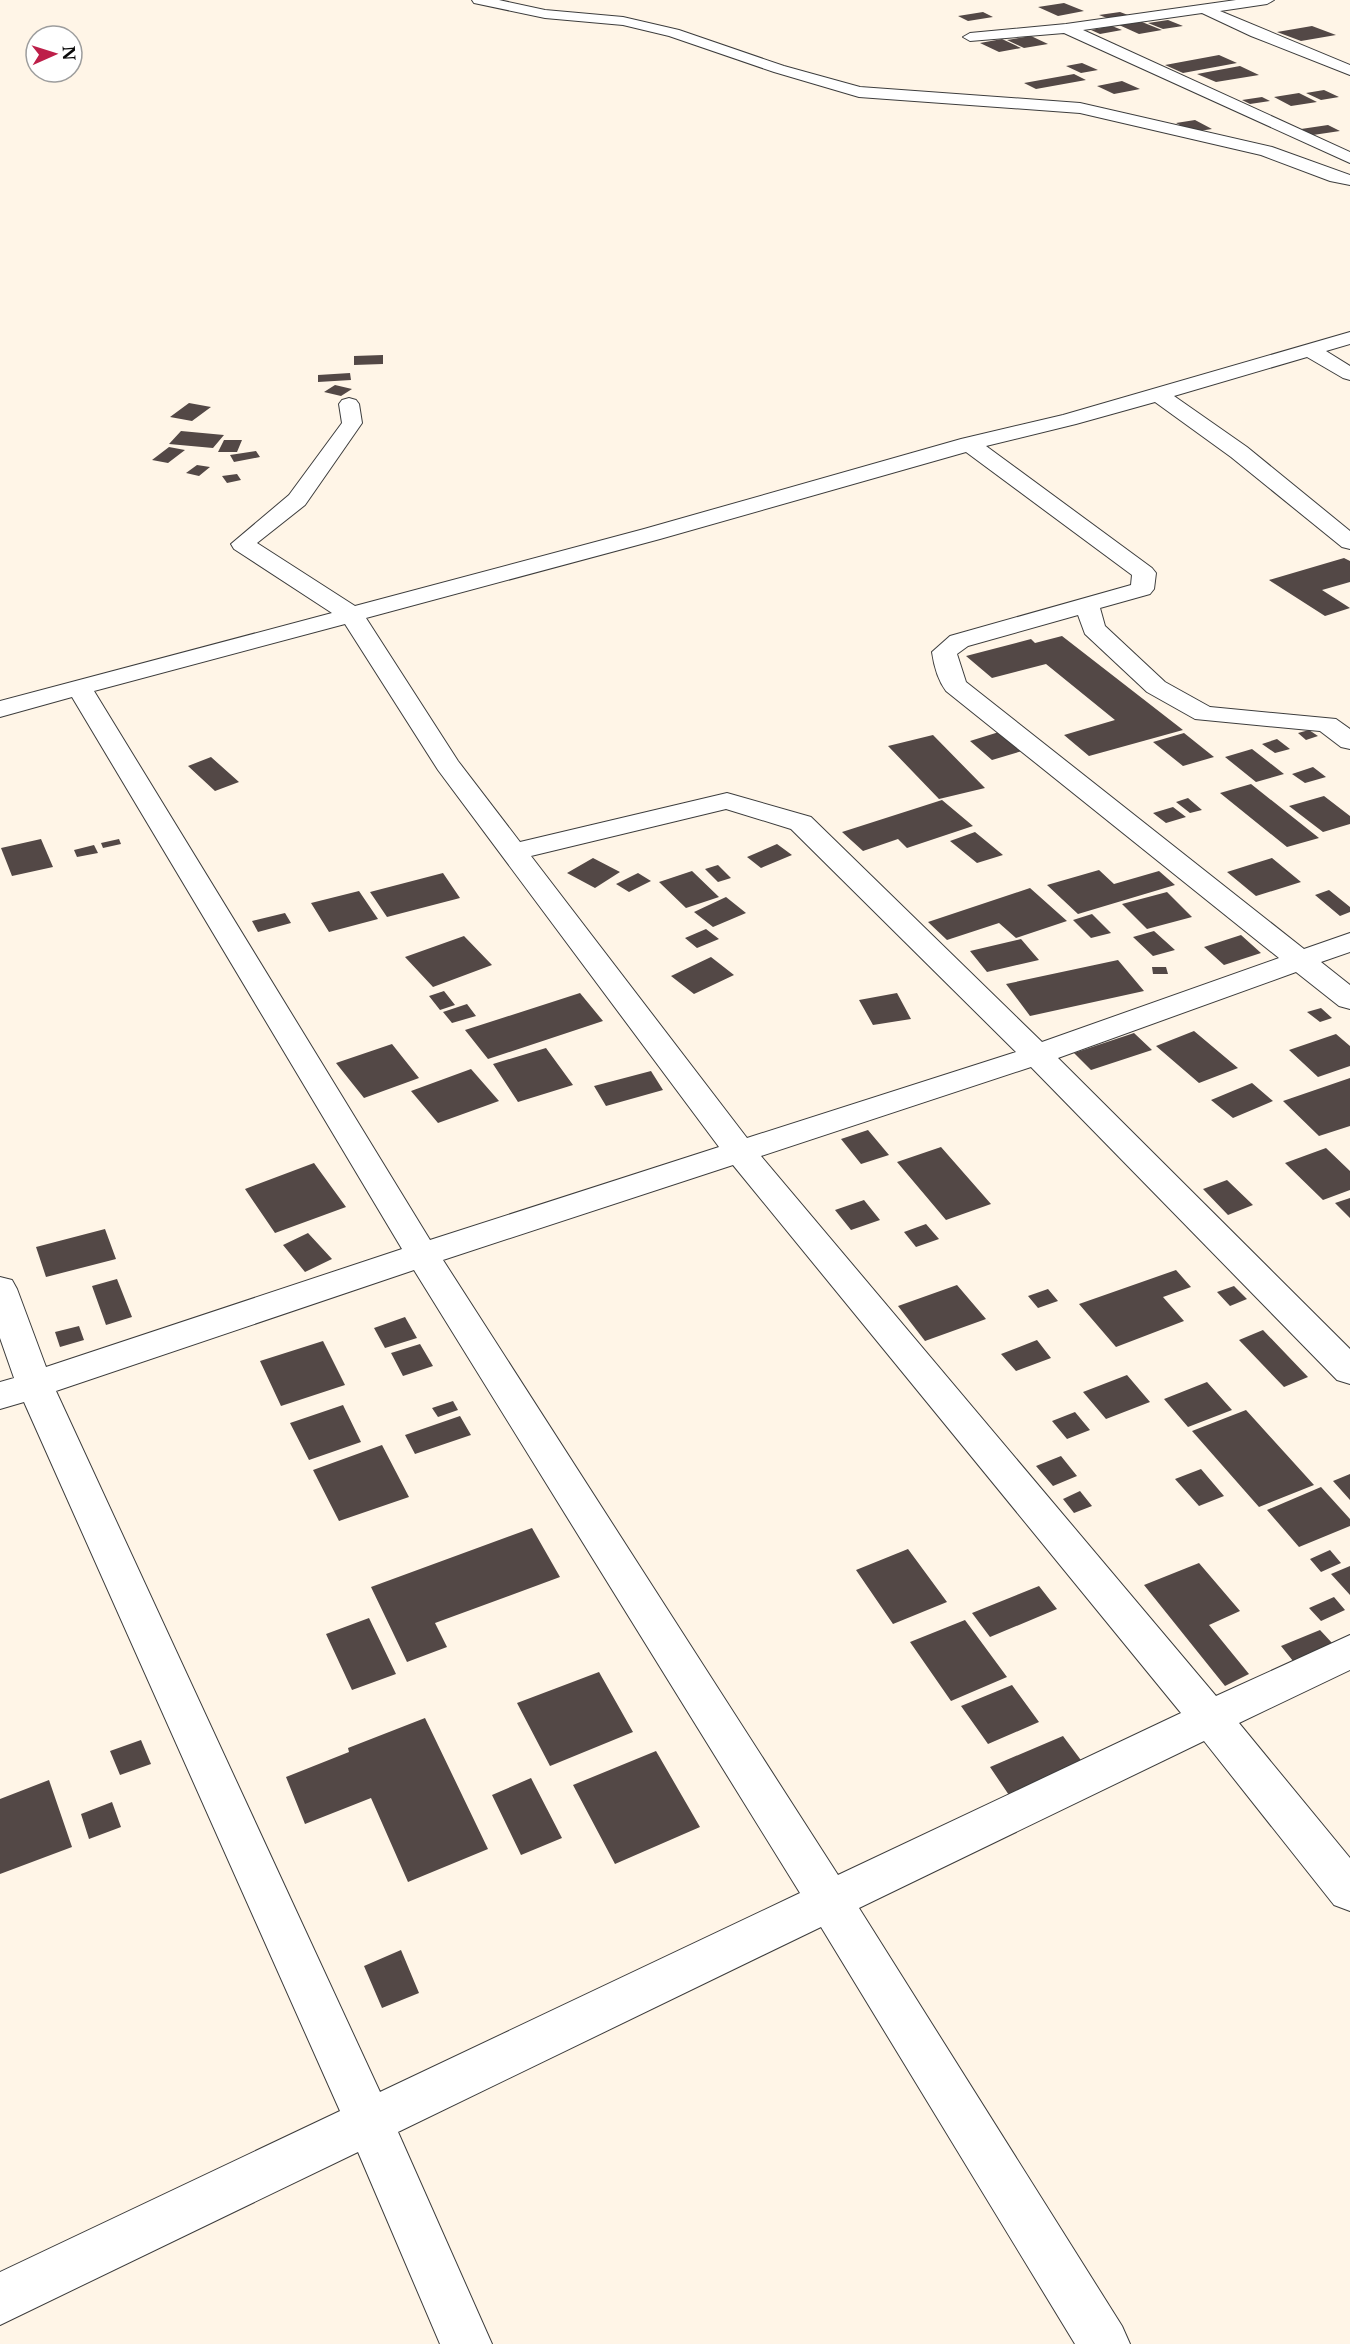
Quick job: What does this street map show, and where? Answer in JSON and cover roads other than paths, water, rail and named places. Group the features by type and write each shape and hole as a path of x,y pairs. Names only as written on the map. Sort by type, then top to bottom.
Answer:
{"street":[{"path":"479,0 544,14 622,21 674,33 779,69 859,92 1080,108 1266,151 1350,180"},
{"path":"1184,0 1256,33 1350,70"},
{"path":"970,37 1066,28 1267,0"},
{"path":"1066,28 1350,158"},
{"path":"0,709 652,534 969,444 1069,420 1350,338"},
{"path":"1308,349 1350,374"},
{"path":"1156,393 1239,452 1348,539"},
{"path":"349,404 352,423 297,500 242,544 352,615 447,764 740,1152 1210,1718 1350,1891"},
{"path":"969,444 1144,573 1142,589 959,641 944,652 945,664 955,686 1350,1000"},
{"path":"1087,604 1094,629 1156,687 1204,714 1327,724 1350,741"},
{"path":"80,688 422,1255 830,1901 1104,2344"},
{"path":"513,852 727,801 801,823 1037,1055 1350,1371"},
{"path":"17,1389 1037,1055 1350,942"},
{"path":"0,1290 17,1389 369,2122 466,2344"},
{"path":"0,2300 1350,1651"}]}
